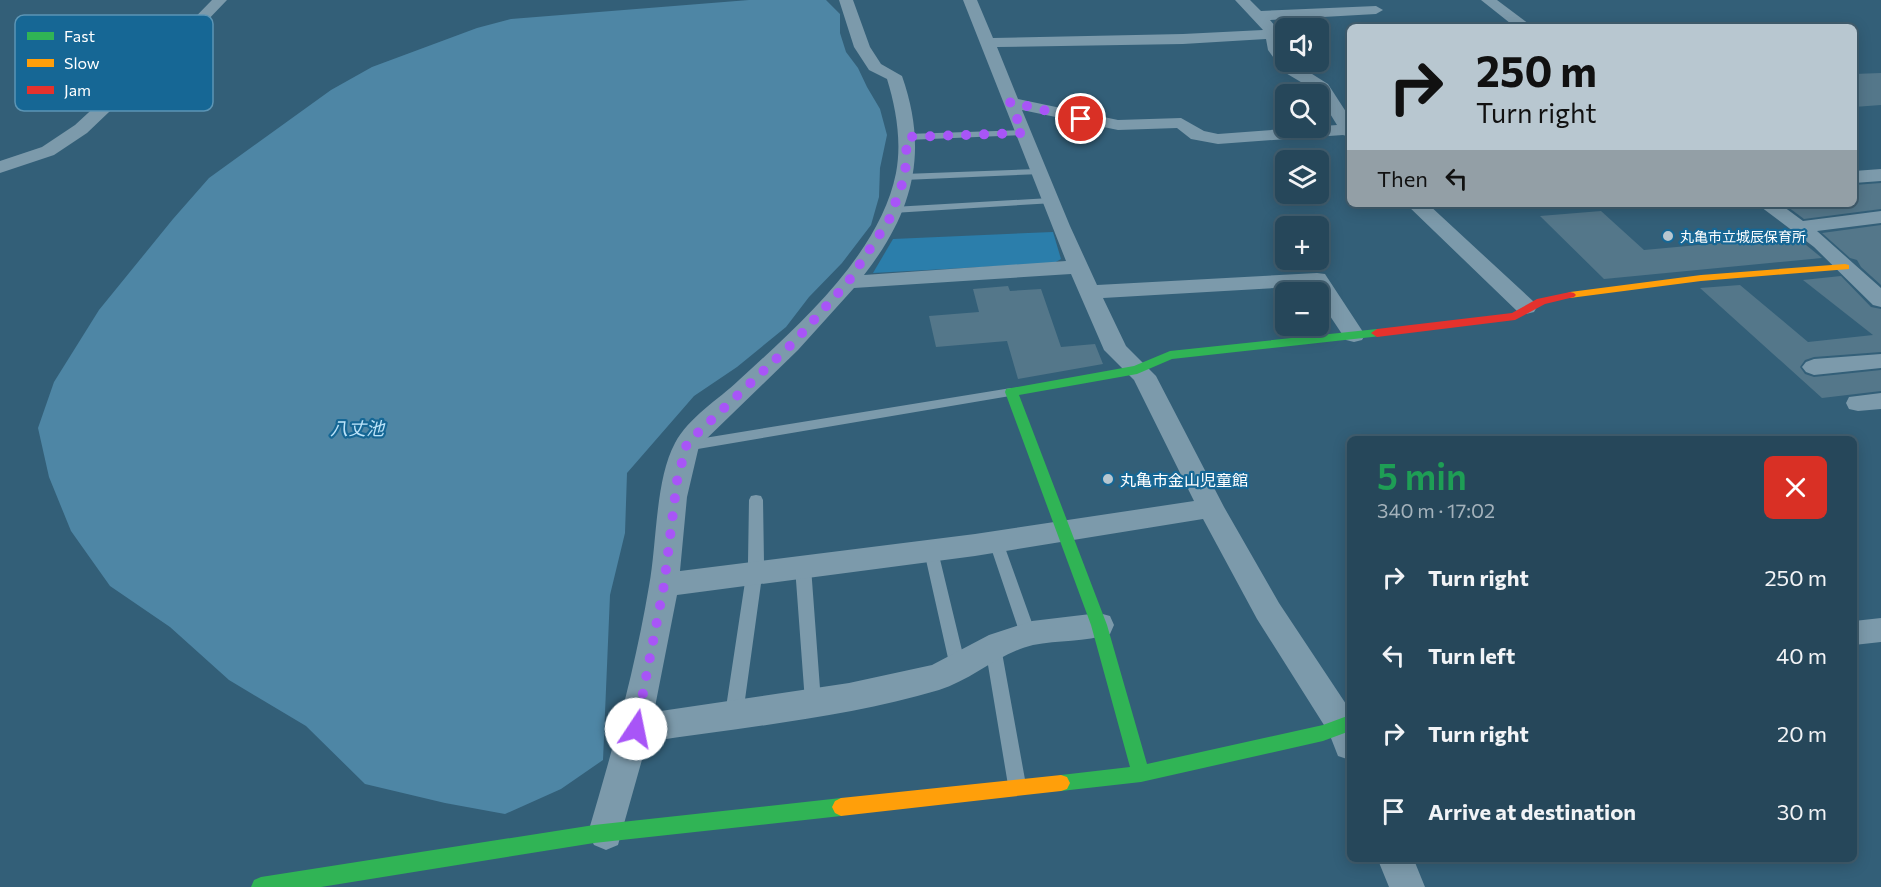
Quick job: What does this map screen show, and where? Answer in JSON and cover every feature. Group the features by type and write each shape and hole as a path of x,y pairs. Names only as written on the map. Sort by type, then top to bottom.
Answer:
{"street":[{"path":"205,15 220,0"},
{"path":"606,832 636,729 664,585 677,481 686,446 794,342 848,282 889,220 904,177 907,137 900,92 894,76 876,67 862,47 846,0"},
{"path":"261,887 606,832 1141,774 1323,733 1347,731 1269,611 1211,507 1144,376 1116,350 1050,201 970,0"},
{"path":"1242,0 1271,30 1276,51 1290,69 1322,88 1347,128"},
{"path":"1488,0 1521,24"},
{"path":"1258,16 1376,10"},
{"path":"987,44 1183,39 1271,34"},
{"path":"1010,102 1118,125 1181,123 1192,133 1218,140 1347,131"},
{"path":"0,167 48,151 64,143 100,111"},
{"path":"1857,177 1881,175"},
{"path":"1419,207 1526,307"},
{"path":"1771,207 1821,243 1881,300"},
{"path":"1800,227 1881,218"},
{"path":"848,282 1078,267"},
{"path":"1141,774 1100,625 1011,392 1137,370 1170,355 1515,316 1526,307 1551,297 1701,278 1845,267"},
{"path":"1089,292 1317,279 1354,335"},
{"path":"1814,367 1881,361"},
{"path":"664,585 996,542 1211,507"},
{"path":"636,729 849,697 938,677 993,648 1028,634 1100,625"},
{"path":"1857,633 1881,630"},
{"path":"1397,862 1407,887"}],"lane":[{"path":"907,137 1023,133"},
{"path":"904,177 1038,172"},
{"path":"893,210 1050,201"},
{"path":"686,446 1011,392"},
{"path":"734,714 754,573 756,500"},
{"path":"996,542 1028,634"},
{"path":"931,551 958,667"},
{"path":"803,567 813,702"},
{"path":"993,648 1017,788"}],"shaded area":[{"path":"1053,232 1061,259 1054,263 873,273 893,239"}],"water":[{"name":"八丈池","path":"749,0 826,0 840,14 840,33 846,52 858,68 880,109 887,135 880,168 879,197 871,225 842,263 809,297 786,327 737,367 694,396 627,473 625,533 610,595 603,760 561,789 505,814 445,803 365,784 306,726 229,680 170,627 110,586 71,531 49,477 38,428 54,382 99,310 209,178 331,90 372,67 477,28 511,19"}],"building":[{"path":"1881,73 1881,105 1857,107 1857,74"},
{"path":"1881,183 1881,209 1804,219 1788,207 1857,207 1857,185"},
{"path":"1601,211 1644,250 1795,236 1822,258 1604,279 1540,216"},
{"path":"1881,225 1881,285 1861,267 1857,260 1850,258 1822,233"},
{"path":"1841,276 1871,307 1881,309 1881,352 1814,357 1805,360 1800,367 1805,374 1814,377 1881,370 1881,391 1822,398 1700,288 1740,285 1808,342 1873,335 1803,280"},
{"path":"1008,286 1010,291 1041,289 1061,347 1095,344 1103,364 1018,379 1007,341 936,347 929,316 979,312 973,289"}],"traffic: fast":[{"path":"1141,774 1099,625 1011,392 1137,370 1170,355 1377,333"},
{"path":"1061,783 1141,774 1323,733 1347,724"},
{"path":"261,887 594,834 841,807"}],"traffic: slow":[{"path":"1570,295 1701,278 1845,267"},
{"path":"841,807 1061,783"}],"traffic: jam":[{"path":"1377,333 1515,316 1541,301 1570,295"}],"place":[{"name":"丸亀市立城辰保育所","path":"1668,236"},
{"name":"丸亀市金山児童館","path":"1108,479"}],"route":[{"path":"636,729 664,585 677,481 687,443 794,342 848,282 889,220 905,176 907,137 1023,133 1010,102 1081,119"}]}
